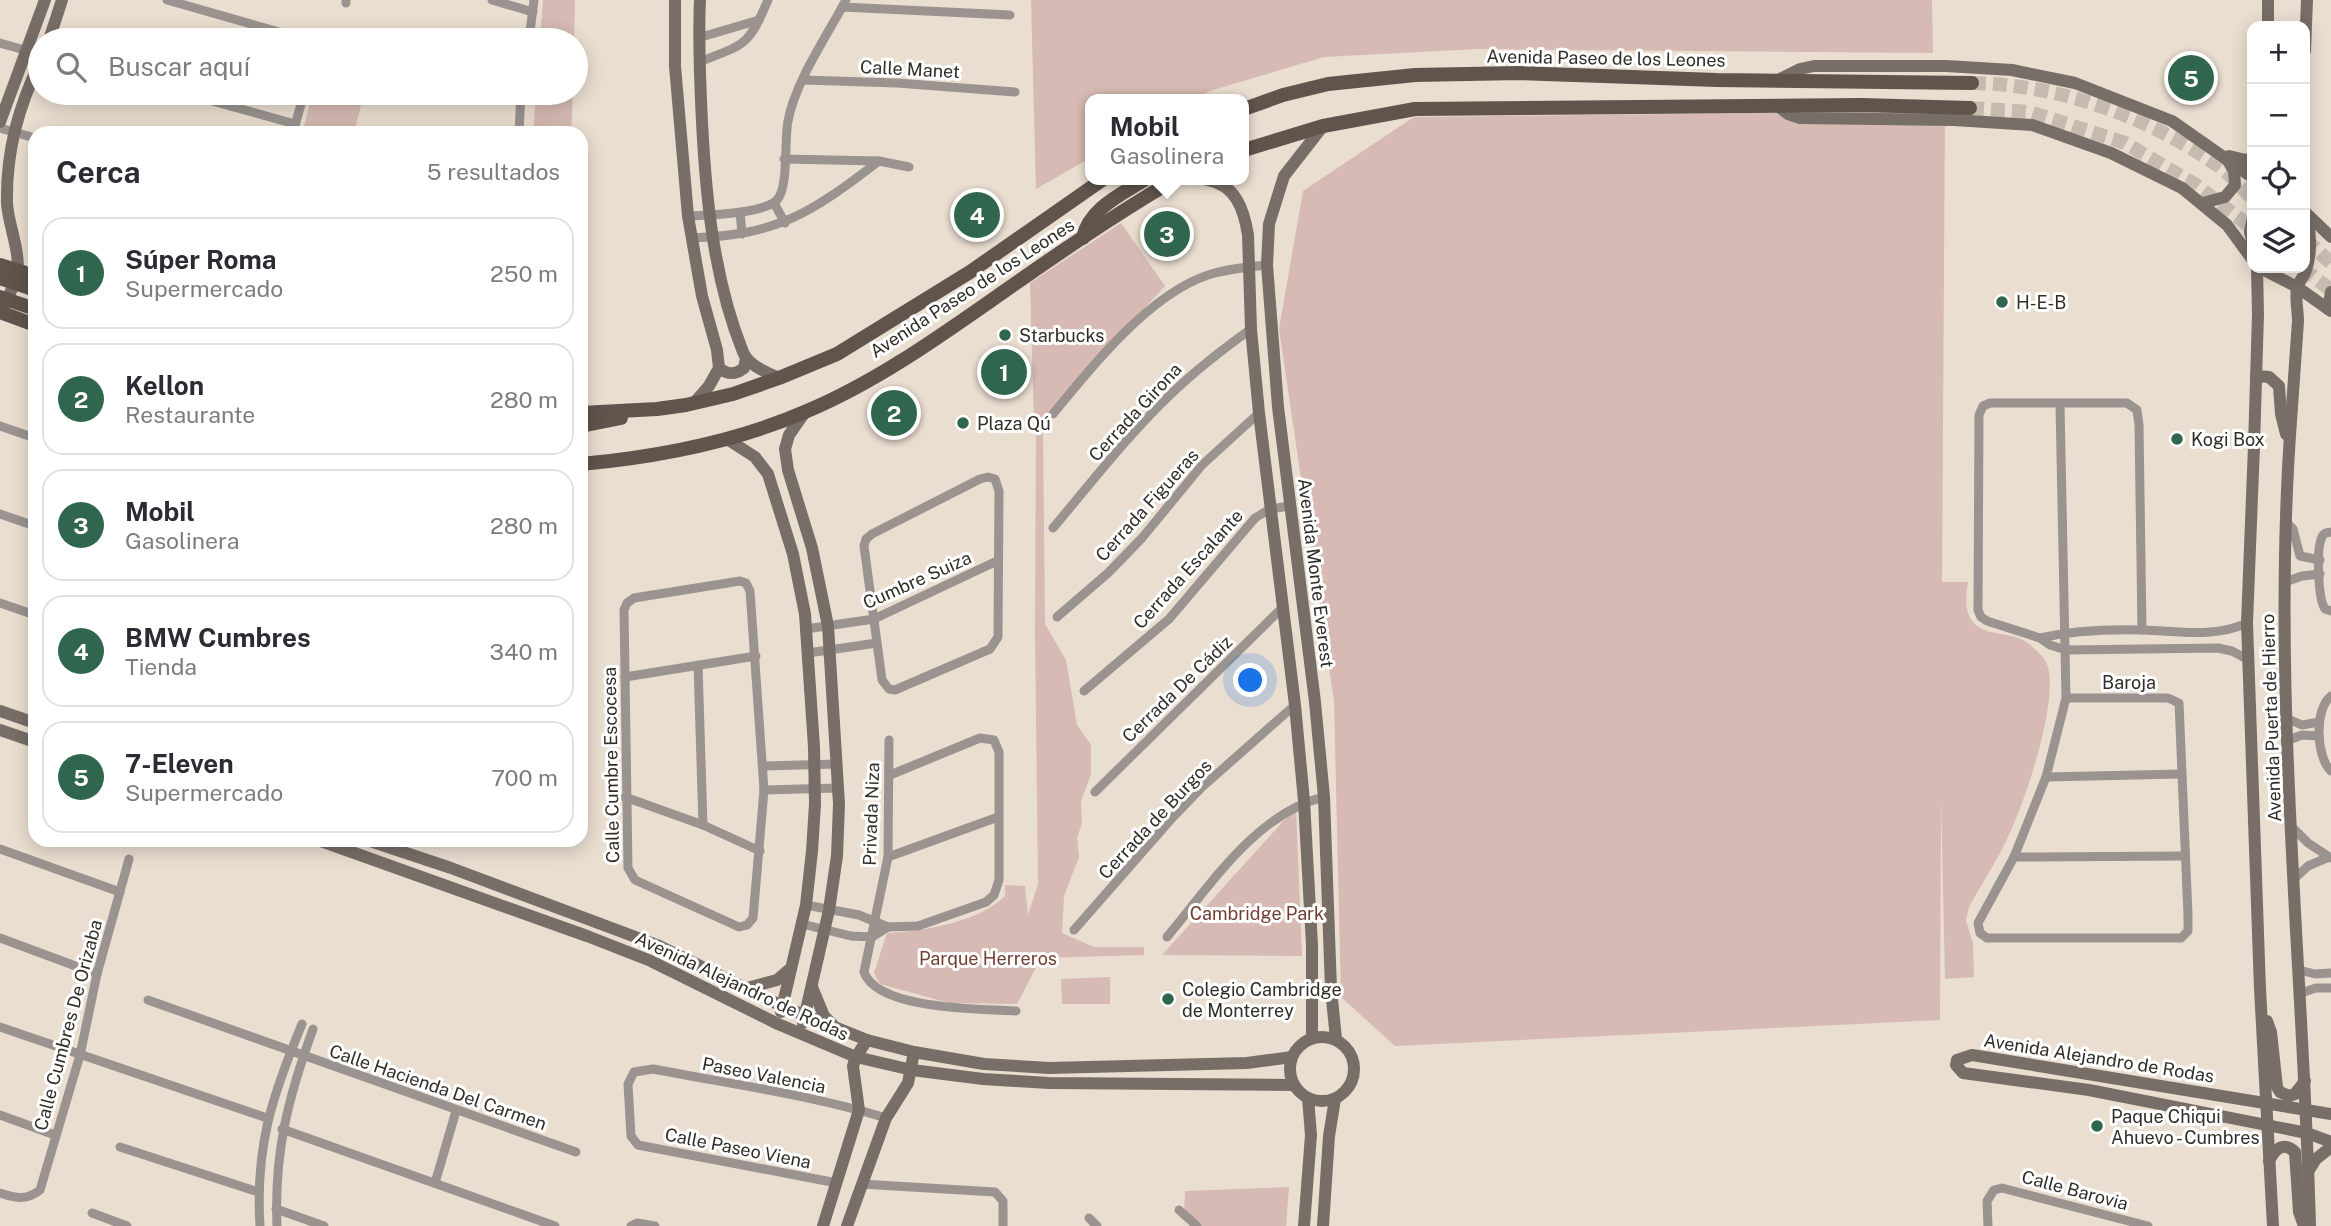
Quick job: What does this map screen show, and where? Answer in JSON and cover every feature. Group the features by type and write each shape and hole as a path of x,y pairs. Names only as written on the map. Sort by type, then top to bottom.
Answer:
{"main road":[{"name":"Avenida Paseo de los Leones","path":"1249,107 1283,95 1328,85 1416,75 1520,73 1776,81 1972,83"},
{"path":"1249,148 1322,126 1415,109 1778,106 1970,108"},
{"name":"Avenida Paseo de los Leones","path":"588,413 657,409 733,394 837,354 970,272 1095,185"},
{"path":"1083,238 1086,225 1092,216 1137,185"},
{"name":"Avenida Paseo de los Leones","path":"588,458 613,460 727,439 805,412 848,391 951,329 1083,238 1166,185"},
{"path":"0,265 28,274"},
{"path":"0,278 28,288"},
{"path":"0,297 28,307"},
{"path":"0,313 28,323"},
{"path":"588,425 657,409"}],"street":[{"path":"36,28 45,0"},
{"path":"53,28 62,0"},
{"path":"167,0 265,28"},
{"path":"492,0 533,12"},
{"path":"531,28 534,0"},
{"path":"675,0 676,78 691,238 719,368 725,373 735,373 744,368 746,358"},
{"path":"700,0 699,62 712,237 738,339 746,358 779,378"},
{"path":"699,62 744,43 768,0"},
{"path":"2268,0 2268,21"},
{"path":"2306,0 2306,21"},
{"path":"688,216 740,212 774,202 780,196 788,117 803,80 844,4 1010,15"},
{"path":"698,38 759,20"},
{"path":"0,43 28,51 0,122"},
{"path":"1776,81 1800,69 1814,66 1947,66 2012,70 2075,83 2172,121 2247,173"},
{"name":"Calle Manet","path":"803,80 897,83 1015,92"},
{"path":"0,313 18,271 7,205 6,130 28,87"},
{"path":"221,105 288,126"},
{"path":"295,126 301,105"},
{"path":"519,126 520,105"},
{"path":"1778,106 1788,114 1800,118 1954,120 2032,125 2110,153 2182,188 2227,225 2247,252"},
{"name":"Avenida Monte Everest","path":"1322,126 1284,176 1269,224 1267,265 1272,347 1289,506 1307,635 1324,796 1331,989 1336,1039"},
{"path":"6,130 28,136"},
{"path":"2224,155 2247,160"},
{"path":"2203,204 2225,197 2235,185 2234,171 2224,155"},
{"path":"784,159 879,161 909,167"},
{"path":"691,238 742,234 785,223 833,195 879,161"},
{"name":"Avenida Monte Everest","path":"1223,185 1236,196 1246,220 1251,329 1259,413 1295,705 1304,802 1312,945 1312,1038"},
{"path":"774,202 785,223"},
{"path":"740,212 742,234"},
{"path":"2310,218 2331,237"},
{"path":"1053,414 1117,341 1164,299 1187,284 1208,275 1267,265"},
{"name":"Avenida Puerta de Hierro","path":"2258,273 2246,623 2261,1008 2273,1226"},
{"path":"2268,273 2297,287 2330,310"},
{"name":"Avenida Puerta de Hierro","path":"2305,273 2297,287 2298,319 2289,441 2285,582 2286,718 2310,1226"},
{"path":"2330,310 2331,292"},
{"path":"2298,319 2313,307 2330,310"},
{"name":"Cerrada Girona","path":"1053,528 1129,437 1170,395 1212,358 1251,329"},
{"path":"1253,350 1272,347"},
{"path":"694,403 709,386 719,368"},
{"path":"2256,376 2269,377 2279,386 2281,414 2289,441"},
{"path":"2142,630 2137,410 2127,403 1990,403 1983,406 1979,415 1978,610 1981,617 2066,650 2218,648 2232,651 2247,659"},
{"path":"2046,777 2180,774 2188,932 2181,938 1987,938 1980,933 1978,923 2014,857 2046,777 2066,698 2060,405"},
{"path":"800,1034 829,909 837,856 838,788 828,626 812,548 788,470 785,449 789,435 805,412"},
{"name":"Cerrada Figueras","path":"1057,617 1108,573 1142,538 1202,465 1259,413"},
{"path":"0,426 28,436"},
{"path":"727,439 755,457 768,474 796,565 806,629 815,789 812,851 806,905 778,1024"},
{"path":"988,477 995,480 999,491 997,561 998,637 990,649 895,690 889,690 882,680 864,546 866,539 988,477"},
{"name":"Cerrada Escalante","path":"1084,691 1169,619 1255,518 1270,509 1289,506"},
{"path":"0,514 28,524"},
{"path":"2287,523 2293,529 2300,556 2319,560"},
{"path":"2331,532 2321,538 2319,560 2320,601 2325,609 2331,611"},
{"name":"Cumbre Suiza","path":"806,629 874,619 997,561"},
{"path":"2285,582 2302,576 2320,575"},
{"name":"Calle Cumbre Escocesa","path":"740,581 746,583 750,591 756,656 764,766 760,851 752,918 747,925 734,926 635,880 628,868 624,610 627,603 634,598 740,581"},
{"path":"0,603 28,613"},
{"name":"Cerrada De Cádiz","path":"1095,792 1282,608"},
{"path":"2040,638 2064,634 2142,630 2220,631 2246,623"},
{"path":"2187,632 2187,648"},
{"path":"1287,639 1307,635"},
{"path":"808,653 877,643"},
{"path":"625,677 756,656"},
{"path":"698,665 703,825"},
{"path":"2331,696 2326,700 2319,722 2323,758 2331,771"},
{"name":"Baroja","path":"2066,698 2168,698 2179,703 2180,774"},
{"name":"Cerrada de Burgos","path":"1074,930 1172,817 1295,705"},
{"path":"0,711 28,721"},
{"path":"2286,718 2302,724 2319,722"},
{"path":"0,730 28,740"},
{"path":"2287,741 2302,734 2319,736"},
{"path":"806,905 859,915 888,927 918,926 979,905 994,895 999,880 999,752 994,740 980,738 890,775"},
{"name":"Privada Niza","path":"889,740 888,857 864,972 875,988 913,1002 1016,1011"},
{"path":"764,766 837,764"},
{"path":"764,790 838,788"},
{"path":"1167,937 1260,831 1277,816 1304,802 1324,796"},
{"path":"625,797 703,825 760,851"},
{"path":"888,857 998,817"},
{"path":"2291,826 2308,843 2330,857"},
{"name":"Avenida Alejandro de Rodas","path":"338,847 651,961 778,1024 856,1057 912,1070 983,1079 1049,1083 1294,1085"},
{"name":"Avenida Alejandro de Rodas","path":"388,847 657,944 782,1006 867,1040 914,1052 984,1064 1049,1068 1247,1063 1292,1058"},
{"path":"0,849 120,892"},
{"path":"2014,857 2184,856"},
{"path":"2294,879 2308,866 2330,857"},
{"name":"Calle Cumbres De Orizaba","path":"0,1193 20,1199 32,1196 40,1190 80,1055 97,974 129,859"},
{"path":"802,925 851,936 872,937 888,927"},
{"path":"0,938 97,974"},
{"path":"747,988 776,980 791,968"},
{"path":"2300,970 2331,974"},
{"path":"812,987 824,1016 836,1028"},
{"path":"2301,993 2316,988 2331,988"},
{"name":"Calle Hacienda Del Carmen","path":"148,1000 576,1152"},
{"path":"2261,1008 2271,1032 2277,1087 2280,1092 2289,1096 2295,1094 2305,1081"},
{"path":"260,1226 258,1192 267,1118 302,1024"},
{"path":"0,1027 267,1118"},
{"path":"277,1226 276,1173 282,1129 288,1101 313,1029"},
{"path":"1312,1038 1336,1039 1345,1045 1355,1064 1351,1085 1335,1099 1317,1101 1308,1098 1294,1085 1290,1076 1292,1058 1303,1043 1312,1038"},
{"path":"823,1226 859,1110 854,1076 856,1057 867,1040"},
{"path":"847,1226 886,1118 903,1094 912,1070 914,1052"},
{"name":"Avenida Alejandro de Rodas","path":"2331,1114 1972,1055 1956,1060 1956,1065 1963,1073 2090,1090 2307,1133 2331,1142"},
{"name":"Paseo Valencia","path":"634,1142 631,1136 628,1084 634,1072 653,1069 859,1110 886,1118"},
{"path":"1304,1226 1311,1135 1308,1098"},
{"path":"1322,1226 1329,1136 1335,1099"},
{"path":"435,1183 456,1111"},
{"path":"0,1115 55,1135"},
{"path":"282,1129 555,1226"},
{"name":"Calle Paseo Viena","path":"634,1142 638,1145 837,1183"},
{"path":"2269,1161 2275,1149 2283,1146 2290,1147 2295,1152 2299,1212 2304,1226"},
{"path":"120,1147 258,1192"},
{"path":"2309,1170 2316,1159 2331,1147"},
{"path":"861,1184 995,1192 1000,1196 1004,1208 1003,1226"},
{"name":"Calle Barovia","path":"1988,1226 1987,1201 1994,1190 2011,1189 2148,1226"},
{"path":"276,1209 324,1226"},
{"path":"1180,1210 1197,1226"},
{"path":"92,1213 127,1226"},
{"path":"1089,1217 1097,1226"},
{"path":"632,1225 637,1223 655,1226"}],"green space":[{"path":"543,0 575,0 574,28 541,28"},
{"path":"1031,0 1932,0 1933,53 1478,49 1324,57 1204,94 1085,94 1085,161 1036,189"},
{"path":"310,105 361,105 356,126 304,126"},
{"path":"535,105 572,105 571,126 534,126"},
{"path":"1945,111 1942,582 1968,582 1967,609 1975,625 2026,642 2046,662 2050,678 2045,723 2023,800 2004,846 1969,907 1966,920 1973,944 1974,977 1945,979 1941,799 1940,1020 1395,1046 1341,997 1334,701 1279,329 1303,191 1414,117"},
{"path":"1121,223 1165,286 1041,421 1034,424 1030,283"},
{"name":"Parque Herreros","path":"1036,428 1043,432 1045,624 1066,660 1077,725 1091,745 1091,774 1081,801 1082,823 1077,838 1079,857 1064,896 1062,933 1094,947 1144,947 1144,955 1041,958 1017,1004 949,1003 880,984 874,973 887,933 933,928 980,913 1005,896 1005,885 1025,886 1028,915 1038,884"},
{"name":"Cambridge Park","path":"1296,807 1302,956 1162,955"},
{"path":"1110,977 1110,1004 1062,1004 1061,979"},
{"path":"1289,1187 1286,1226 1196,1226 1184,1215 1185,1191"}],"tunnel":[{"path":"1972,83 2036,89 2068,96 2131,118 2190,147 2231,176 2247,193"},
{"path":"1970,108 2030,112 2125,143 2196,185 2247,224"},
{"path":"2310,244 2331,263"},
{"path":"2309,273 2331,290"}],"place":[{"name":"7-Eleven","path":"2191,78"},
{"name":"BMW Cumbres","path":"977,215"},
{"name":"Mobil","path":"1167,234"},
{"name":"H-E-B","path":"2002,302"},
{"name":"Starbucks","path":"1005,335"},
{"name":"Súper Roma","path":"1004,372"},
{"name":"Kellon","path":"894,413"},
{"name":"Plaza Qú","path":"963,423"},
{"name":"Kogi Box","path":"2177,439"},
{"name":"Colegio Cambridge de Monterrey","path":"1168,999"},
{"name":"Paque Chiqui Ahuevo - Cumbres","path":"2097,1126"}]}
